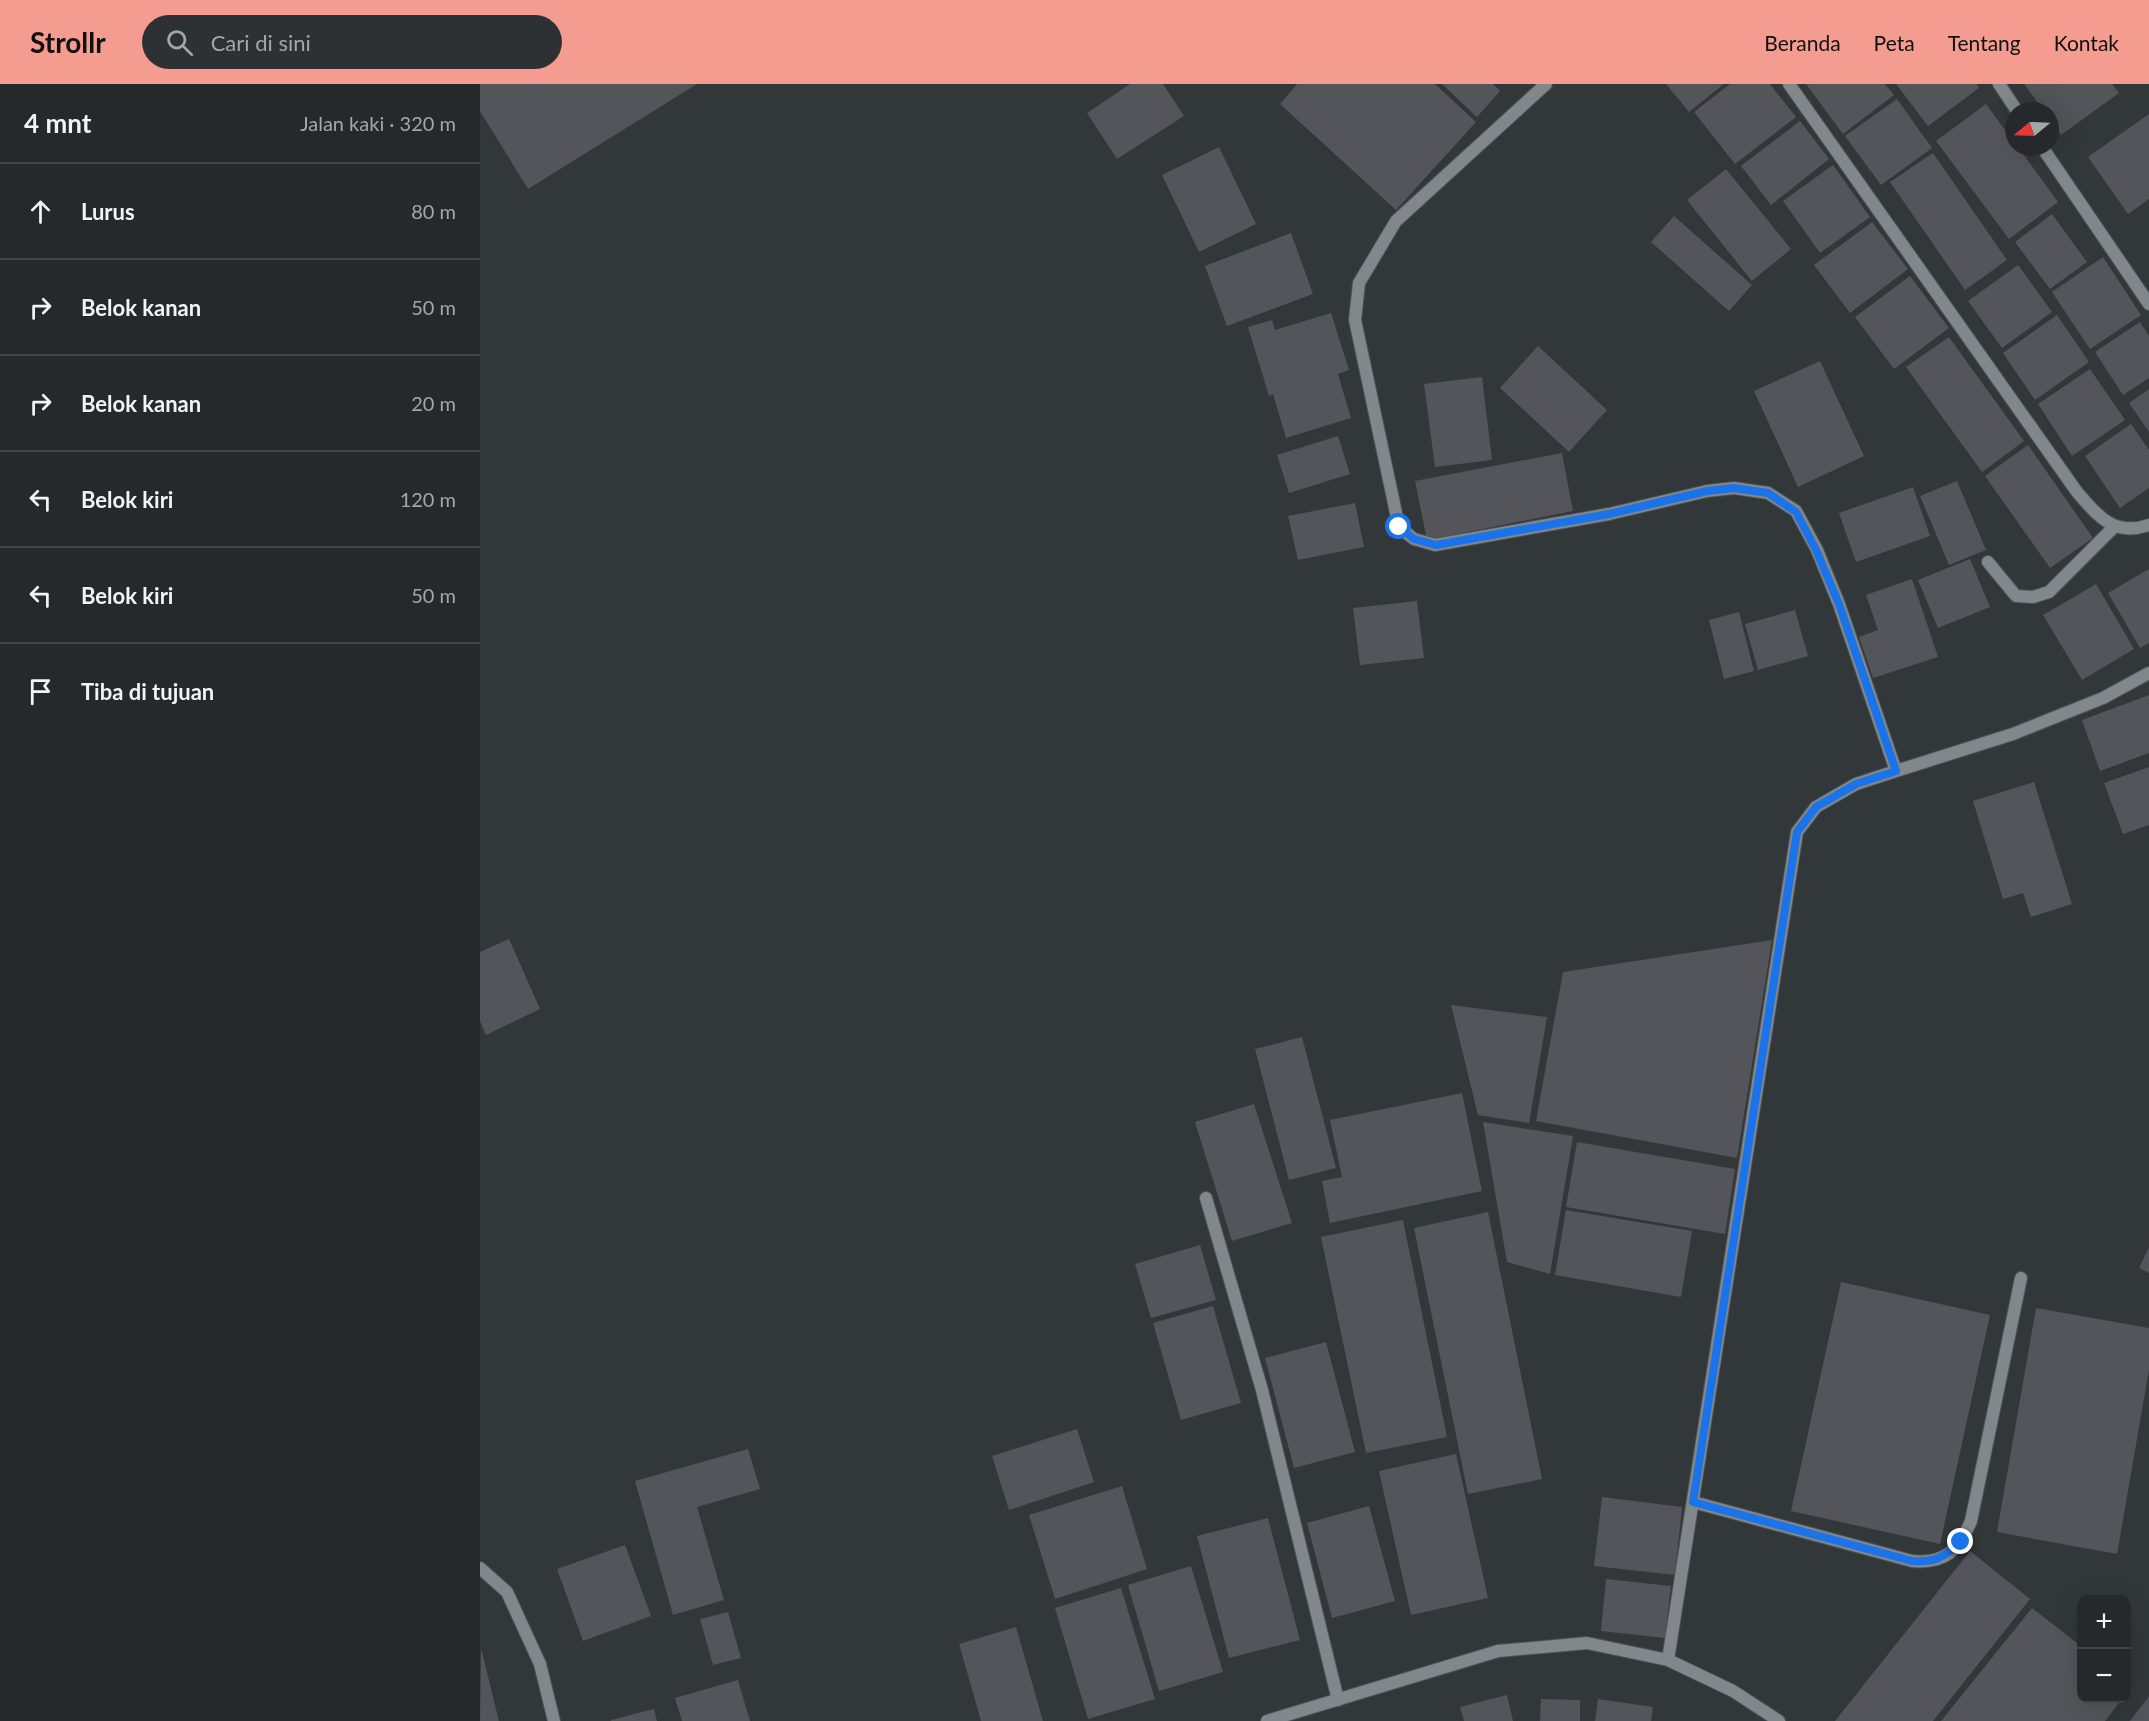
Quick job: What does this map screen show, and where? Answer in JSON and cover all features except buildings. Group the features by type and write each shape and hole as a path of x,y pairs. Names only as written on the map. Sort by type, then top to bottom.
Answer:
{"street":[{"path":"1546,84 1396,221 1359,283 1355,321 1399,527 1414,539 1436,545 1609,514 1707,491 1734,488 1768,493 1796,512 1816,550 1839,604 1896,771"},
{"path":"1789,84 2077,492 2095,513 2114,527 2136,530 2149,525"},
{"path":"1999,84 2011,102"},
{"path":"2048,156 2149,304"},
{"path":"1988,562 2016,596 2033,597 2049,592 2114,527"},
{"path":"1668,1660 1797,832 1816,807 1856,784 2013,734 2103,698 2149,673"},
{"path":"1206,1198 1262,1390 1338,1700"},
{"path":"1693,1502 1912,1561 1929,1562 1946,1556 1961,1542 1971,1521 2021,1278"},
{"path":"480,1568 507,1592 540,1664 554,1721"},
{"path":"1267,1721 1498,1651 1587,1643 1668,1660 1733,1691 1779,1721"}],"route":[{"path":"1399,527 1414,539 1436,545 1609,514 1707,491 1734,488 1768,493 1796,512 1816,550 1839,604 1896,771 1856,784 1816,807 1797,832 1693,1502 1912,1561 1929,1562 1946,1556 1961,1542"}]}
